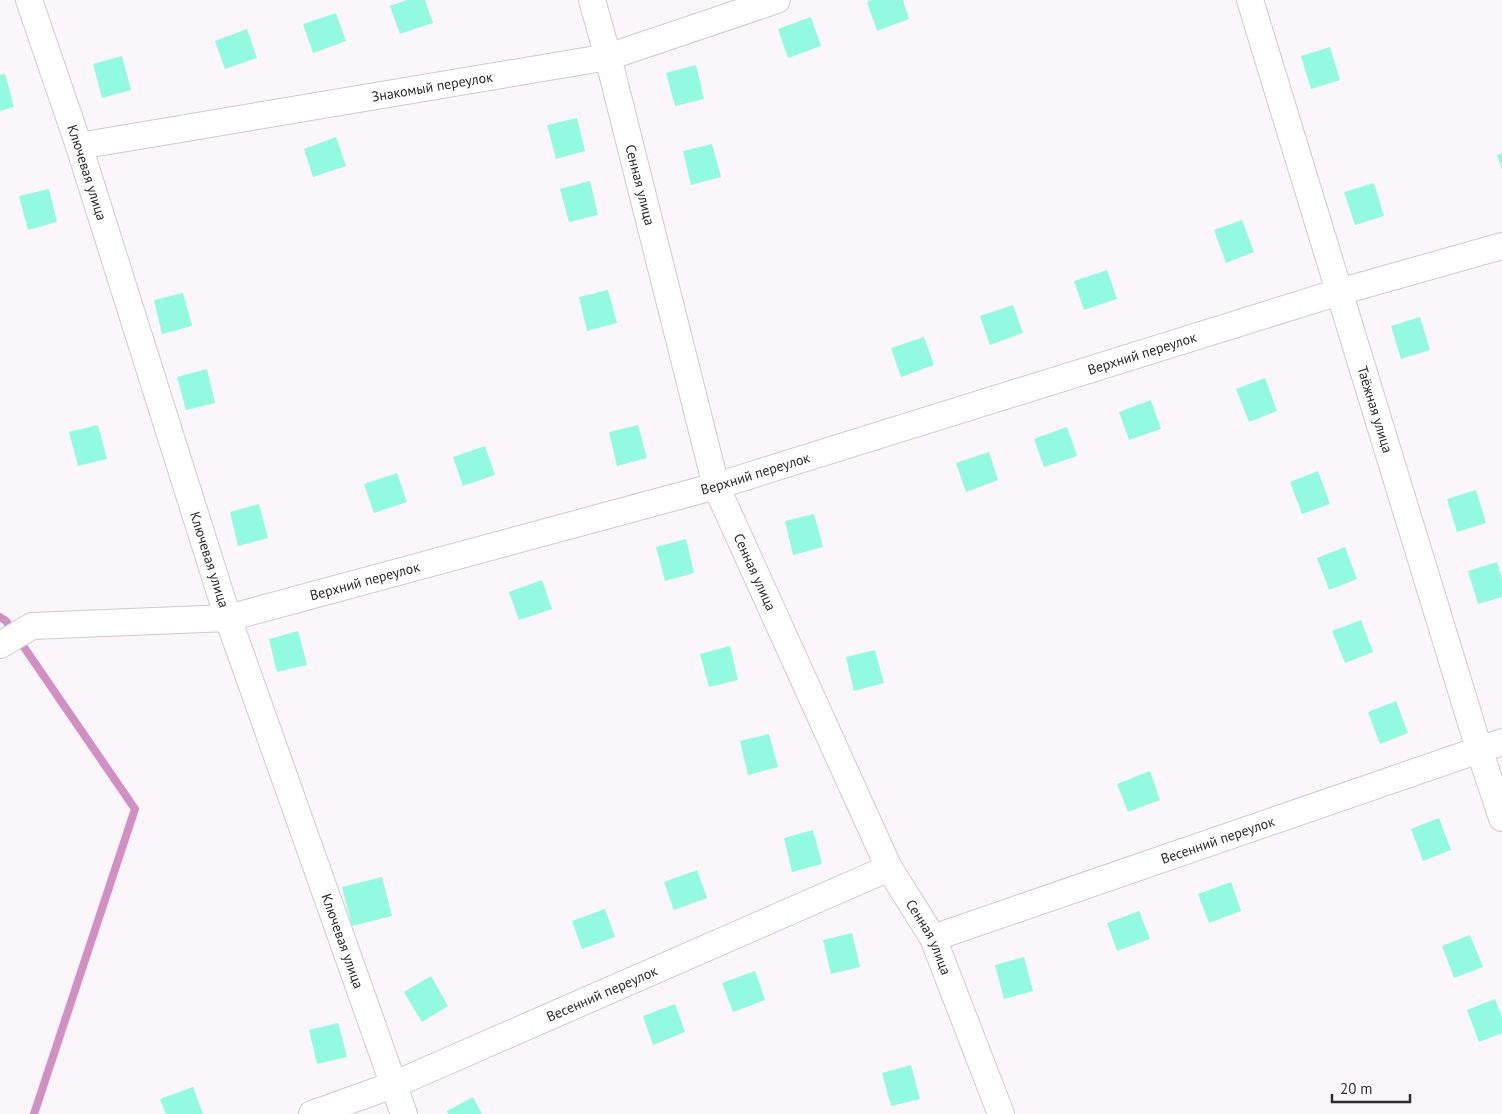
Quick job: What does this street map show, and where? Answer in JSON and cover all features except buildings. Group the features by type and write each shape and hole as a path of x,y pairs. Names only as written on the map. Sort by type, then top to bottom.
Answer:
{"street":[{"name":"Ключевая улица","path":"29,0 80,146 228,618 404,1114"},
{"name":"Сенная улица","path":"592,0 716,486 889,868 933,938 1001,1114"},
{"name":"Знакомый переулок","path":"80,146 608,57 777,0"},
{"name":"Таёжная улица","path":"1250,0 1339,292 1491,745 1502,818"},
{"name":"Верхний переулок","path":"0,645 32,626 228,618 716,486 1339,292 1502,246"},
{"name":"Весенний переулок","path":"933,938 1491,745"},
{"name":"Весенний переулок","path":"312,1114 393,1085 889,868"}],"waterway":[{"path":"0,617 6,621 135,809 34,1114"}]}
